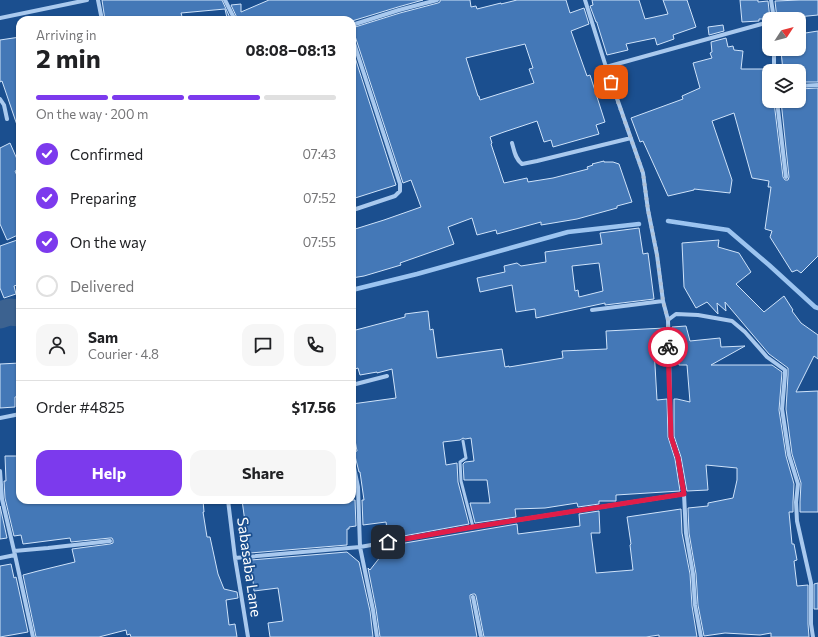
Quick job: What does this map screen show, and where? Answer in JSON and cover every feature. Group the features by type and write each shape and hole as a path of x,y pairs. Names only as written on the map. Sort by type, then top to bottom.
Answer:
{"street":[{"path":"0,18 87,0"},
{"path":"98,0 101,16"},
{"path":"225,0 233,16"},
{"path":"356,24 398,10 437,0"},
{"path":"585,0 606,67 643,173 648,210 657,254 663,301 668,320 671,437 678,458 684,494 686,533 693,574 695,605 701,637"},
{"path":"771,0 773,12"},
{"path":"606,67 762,24"},
{"path":"356,49 400,184 400,191 395,196 356,209"},
{"path":"806,86 818,85"},
{"path":"0,99 4,105 7,119"},
{"path":"778,108 786,177"},
{"path":"512,143 517,158 522,164 631,138"},
{"path":"592,310 663,301"},
{"path":"668,320 676,314 732,321 745,332 767,357 785,370 782,409 789,455 798,484 796,502 797,514 811,583 811,624 813,637"},
{"path":"356,384 387,376"},
{"path":"0,418 16,414"},
{"path":"0,471 2,499 33,637"},
{"path":"356,478 358,488 360,547 377,637"},
{"path":"235,558 360,547 473,527 684,494"},
{"name":"Sabasaba Lane","path":"228,504 235,558 248,637"},
{"path":"0,558 15,553 110,541"},
{"path":"473,597 481,637"}],"lane":[{"path":"463,441 466,458 460,462 461,481 473,527"}],"building":[{"path":"102,0 222,0 229,16 227,16 225,9 181,13 182,16 104,16"},
{"path":"269,0 423,0 356,20 356,16 236,16 231,5 241,4 241,12"},
{"path":"440,0 470,0 471,7 476,6 477,9 517,0 566,0 570,13 584,8 589,24 571,31 587,76 590,75 605,122 596,125 599,134 553,147 551,140 544,142 537,121 490,137 491,144 504,183 527,178 528,182 553,178 588,169 587,167 593,165 592,164 604,161 613,162 619,164 632,202 617,206 617,208 577,219 541,225 541,222 497,234 496,230 477,235 472,218 448,227 454,244 400,263 401,265 356,277 356,229 421,207 411,180 403,183 356,39 356,27 438,3","holes":["525,44 533,68 529,69 534,83 480,100 466,58"]},
{"path":"592,0 639,0 645,19 668,14 663,0 687,0 696,27 673,35 674,39 657,45 655,38 626,44 628,50 607,55 597,22 590,6 593,5"},
{"path":"740,0 758,0 758,2 768,1 769,12 762,12 762,19 759,19 759,21 742,22"},
{"path":"818,0 818,15 806,16 806,12 776,12 775,1"},
{"path":"723,25 724,31 709,35 708,27"},
{"path":"818,31 818,82 806,82 806,64 782,64 782,56 806,56 806,33"},
{"path":"16,38 16,122 2,81 0,82 0,40"},
{"path":"726,38 728,47 733,46 734,50 743,51 741,69 762,69 762,108 775,108 783,177 785,180 788,180 789,177 782,108 806,108 806,89 818,88 818,256 801,273 797,270 792,272 770,237 772,231 765,229 771,187 768,187 769,181 752,178 734,113 712,121 732,180 730,193 694,189 668,196 643,141 640,142 631,118 683,99 682,96 700,88 693,63 712,58 710,53 712,52 711,42"},
{"path":"356,60 396,185 356,198"},
{"path":"10,143 16,157 16,236 7,240 0,224 0,148"},
{"path":"639,228 643,254 648,253 654,299 605,305 605,303 536,318 535,309 516,312 512,285 480,292 477,278 505,272 504,266 517,263 521,266 546,262 545,252 602,244 600,233","holes":["599,263 603,291 579,297 578,290 575,291 572,266"]},
{"path":"16,240 16,285 14,286 16,294 4,298 0,288 0,246"},
{"path":"719,240 718,247 739,253 751,272 736,284 764,312 784,296 793,310 792,311 801,323 818,335 818,359 814,356 796,392 818,391 818,512 800,512 801,483 792,454 786,409 788,368 769,354 725,302 726,311 717,303 718,314 707,302 696,308 684,287 682,243"},
{"path":"428,311 430,330 433,329 437,358 502,349 505,367 563,358 562,351 607,349 606,331 665,328 665,347 654,348 657,400 667,399 668,437 675,459 680,491 616,495 616,501 599,501 599,504 578,507 577,503 545,508 515,509 516,517 475,523 470,503 490,503 487,480 464,480 463,464 465,462 474,461 471,438 463,438 460,440 443,442 446,465 457,463 458,482 469,524 398,537 397,528 387,529 386,522 363,525 362,500 364,500 360,472 356,460 356,403 396,398 392,369 360,375 358,368 356,369 356,330 405,317 405,314"},
{"path":"686,326 690,341 720,338 721,347 745,346 711,365 772,365 782,372 779,410 786,456 794,484 793,512 789,512 792,544 794,544 797,560 794,561 797,586 808,585 809,637 771,637 771,633 760,635 725,633 704,636 698,605 696,574 689,533 688,508 708,506 708,503 733,498 737,480 737,468 706,465 708,490 687,491 681,457 674,436 674,399 690,402 687,365 679,365 677,346 672,347 672,327"},
{"path":"16,363 15,407 0,408 0,364"},
{"path":"5,456 16,456 16,504 203,504 203,512 207,537 210,537 218,574 224,589 237,592 238,598 226,600 229,625 235,624 237,637 131,637 130,634 127,635 126,630 99,637 36,637 23,575 75,562 72,549 110,544 113,543 113,540 110,538 71,542 70,538 23,544 21,535 14,536 5,498 4,481 6,481"},
{"path":"243,504 355,504 356,526 349,527 349,529 347,529 347,545 250,553"},
{"path":"0,506 7,538 0,539"},
{"path":"681,509 682,533 690,574 692,606 697,637 659,637 659,635 646,637 484,637 476,596 473,594 470,595 470,598 477,637 380,637 368,568 370,570 384,552 400,550 399,544 517,524 518,534 580,526 579,514 599,511 600,533 591,533 596,573 633,570 627,517"},
{"path":"347,552 359,562 370,611 373,637 270,637 268,623 283,621 278,588 254,591 251,560"},
{"path":"11,564 14,578 16,577 28,632 0,637 0,566"},
{"path":"818,583 818,609 814,609 814,584"}],"waterway":[{"path":"668,221 728,230 815,307 818,308"},
{"path":"356,289 417,274 568,232 639,224"},
{"path":"0,315 9,312 16,313"}],"way so far":[{"path":"611,82 643,173 648,210 657,254 663,301 668,320 668,347"}],"route":[{"path":"388,542 473,527 684,494 678,458 671,437 668,347"}]}
